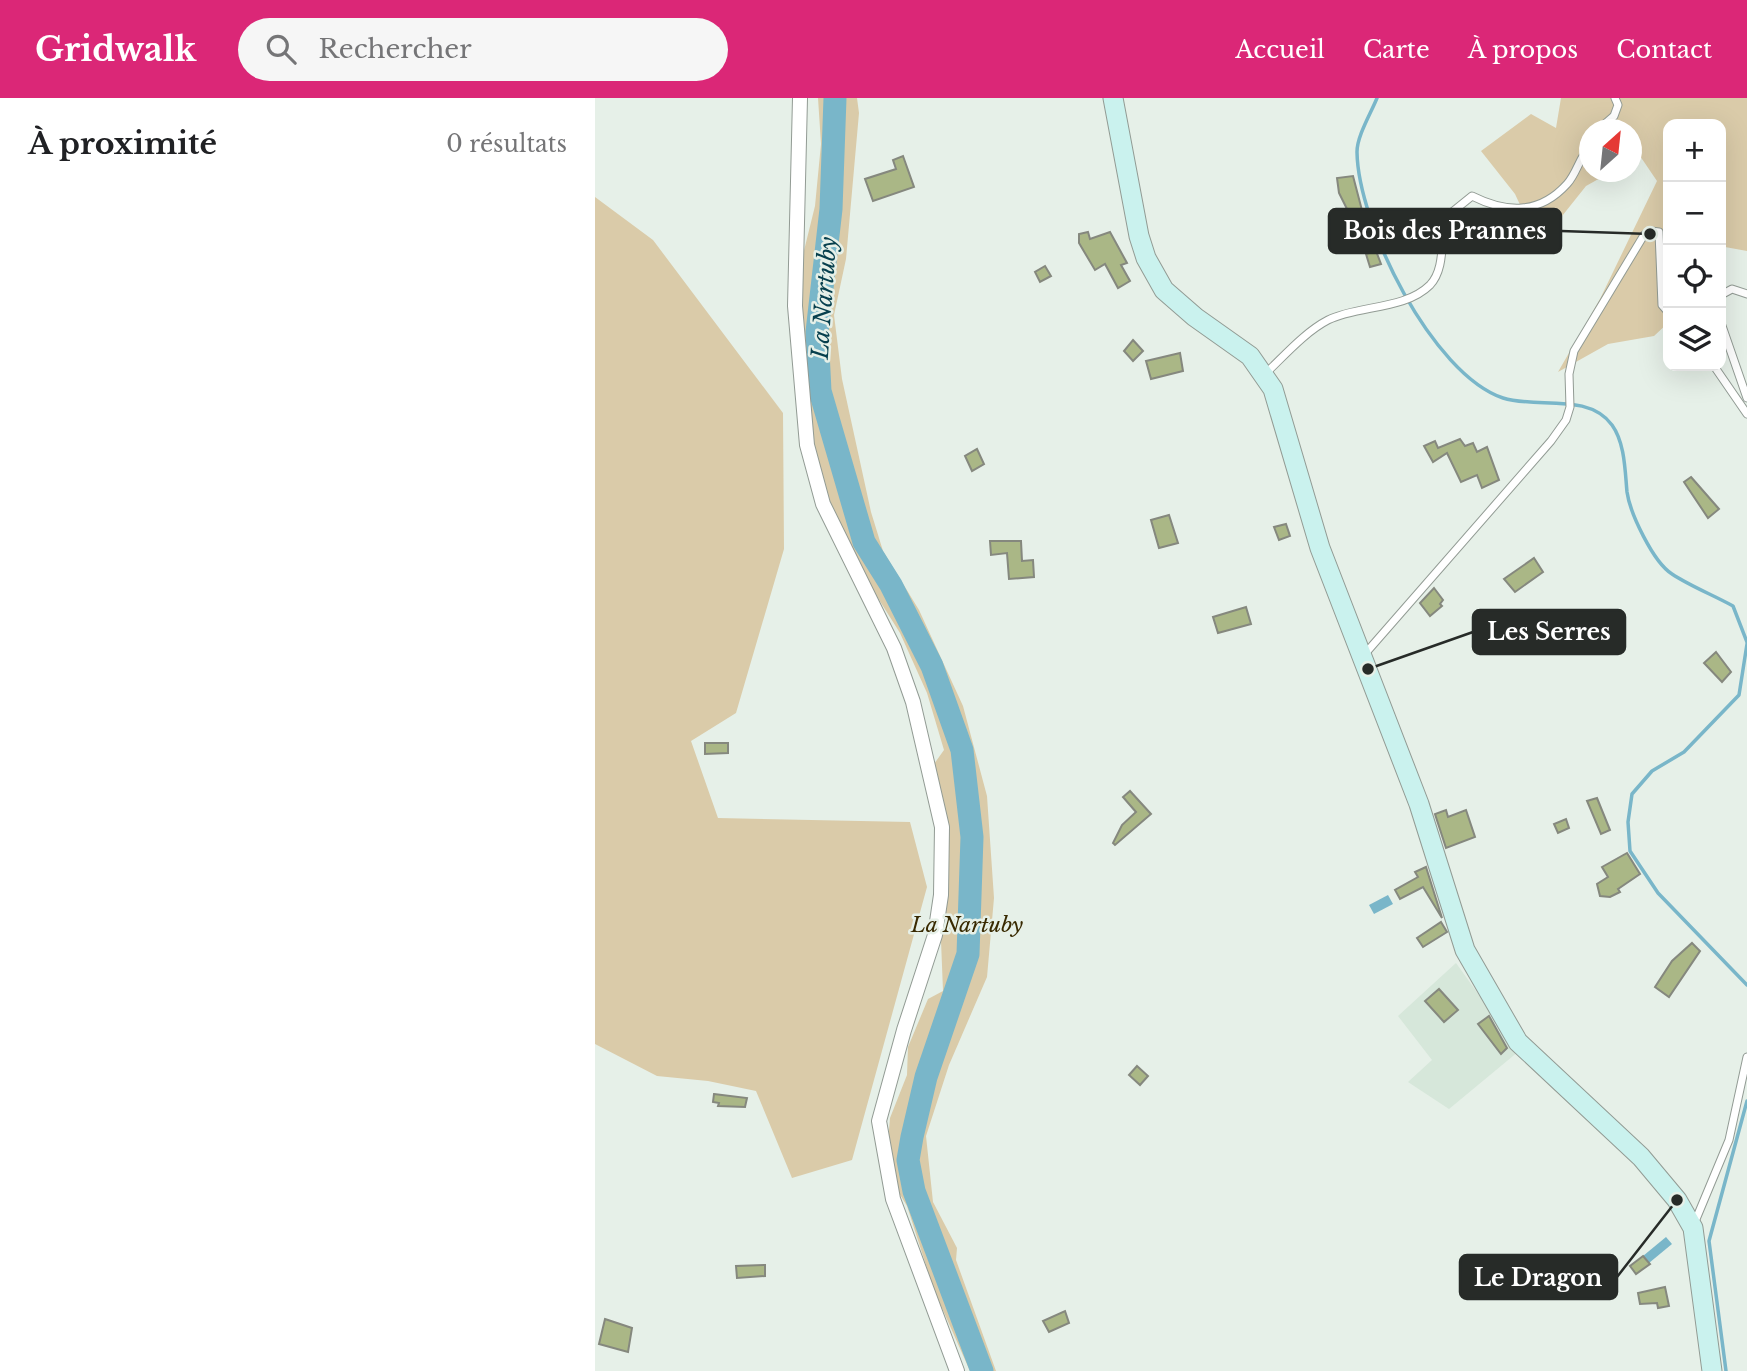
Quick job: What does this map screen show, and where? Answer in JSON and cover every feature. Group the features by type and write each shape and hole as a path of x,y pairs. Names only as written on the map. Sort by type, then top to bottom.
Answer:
{"street":[{"path":"800,98 795,306 807,446 823,504 894,648 909,691 942,827 941,895 935,935 904,1030 879,1121 893,1199 957,1371"},
{"path":"1113,98 1139,236 1146,258 1164,290 1195,317 1250,356 1265,373 1273,388 1320,548 1419,804 1465,950 1518,1042 1641,1157 1678,1200 1693,1228 1712,1371"}],"lane":[{"path":"1611,119 1618,105 1615,98"},
{"path":"1265,373 1326,321 1361,309 1405,299 1429,285 1441,259 1446,217 1472,196 1493,207 1519,211 1543,205 1569,183 1579,160"},
{"path":"1363,655 1551,441 1566,420 1571,388 1569,374 1574,351 1644,236 1651,231 1659,232 1662,305 1665,308"},
{"path":"1726,292 1731,289 1747,294"},
{"path":"1726,337 1747,398"},
{"path":"1717,371 1747,414"},
{"path":"1693,1228 1730,1140 1747,1056"}],"shaded area":[{"path":"1456,963 1519,1051 1449,1109 1408,1082 1432,1060 1398,1016"}],"green space":[{"name":"La Nartuby","path":"818,98 857,98 859,113 846,259 834,315 842,379 871,512 883,551 919,610 963,706 987,796 994,898 987,977 949,1065 926,1136 933,1202 957,1248 956,1260 996,1371 970,1371 934,1290 907,1206 893,1183 887,1154 890,1118 907,1075 908,1047 928,999 943,991 934,764 944,750 927,693 900,633 871,587 834,514 804,419 796,283 815,206 821,144"},
{"path":"1561,98 1747,98 1747,251 1726,247 1726,119 1663,119 1663,328 1654,336 1608,344 1558,372 1600,299 1657,181 1642,159 1642,119 1579,119 1579,182 1593,182 1586,186 1539,245 1515,194 1481,151 1531,114 1556,128"},
{"path":"595,197 653,240 783,413 784,549 736,713 691,741 718,818 910,822 927,887 852,1160 792,1178 756,1091 708,1081 657,1076 595,1044"}],"water":[{"path":"1388,895 1393,904 1374,914 1369,905"},
{"path":"1666,1237 1672,1244 1649,1263 1643,1256"}],"building":[{"path":"903,156 914,187 873,201 865,179 896,169 893,160"},
{"path":"1353,176 1364,218 1353,221 1339,193 1337,178"},
{"path":"1088,232 1090,239 1110,232 1127,263 1121,265 1130,281 1118,288 1105,264 1095,270 1079,243 1079,234"},
{"path":"1376,251 1381,264 1370,267 1366,254"},
{"path":"1045,266 1051,276 1040,282 1035,272"},
{"path":"1133,340 1143,351 1133,361 1124,351"},
{"path":"1180,353 1183,371 1151,379 1146,361"},
{"path":"1460,439 1465,446 1473,443 1477,452 1487,447 1499,480 1482,488 1477,475 1461,482 1447,453 1433,462 1424,446 1435,441 1438,448"},
{"path":"977,449 984,464 972,471 965,456"},
{"path":"1691,477 1719,509 1708,518 1684,482"},
{"path":"1169,515 1178,543 1159,548 1151,520"},
{"path":"1286,524 1290,536 1279,540 1274,527"},
{"path":"990,541 1021,541 1022,561 1033,560 1034,577 1009,579 1007,553 991,555"},
{"path":"1534,558 1543,572 1515,592 1504,579"},
{"path":"1434,588 1443,600 1440,604 1442,606 1430,616 1420,603"},
{"path":"1246,607 1251,624 1218,633 1213,617"},
{"path":"1716,652 1731,672 1722,682 1704,663"},
{"path":"705,743 728,743 728,753 705,754"},
{"path":"1130,791 1151,814 1115,845 1113,843 1122,825 1136,812 1123,797"},
{"path":"1597,798 1610,830 1601,834 1587,801"},
{"path":"1446,810 1448,817 1466,810 1475,837 1446,848 1435,814"},
{"path":"1566,819 1569,828 1558,833 1554,824"},
{"path":"1627,853 1640,874 1618,889 1620,892 1610,897 1600,896 1597,884 1608,877 1602,867"},
{"path":"1426,867 1442,918 1423,887 1400,899 1395,890 1418,877 1415,872"},
{"path":"1441,922 1447,932 1423,947 1417,938"},
{"path":"1692,943 1700,951 1669,997 1655,987 1672,961"},
{"path":"1439,989 1458,1010 1444,1022 1425,1001"},
{"path":"1489,1016 1507,1048 1501,1054 1478,1024"},
{"path":"1137,1066 1148,1076 1140,1085 1129,1075"},
{"path":"714,1094 747,1098 745,1107 718,1106 719,1103 713,1102"},
{"path":"1643,1256 1650,1264 1636,1274 1630,1266"},
{"path":"765,1265 765,1276 737,1278 736,1266"},
{"path":"1665,1287 1669,1306 1658,1308 1657,1303 1640,1304 1638,1293"},
{"path":"1065,1311 1069,1323 1049,1332 1043,1321"},
{"path":"605,1319 632,1328 628,1352 599,1344"}],"waterway":[{"name":"La Nartuby","path":"835,98 831,209 817,332 820,391 864,542 891,585 932,666 962,750 972,837 968,954 926,1077 908,1160 914,1191 982,1371"},
{"path":"1377,98 1358,146 1361,182 1370,217 1385,255 1426,329 1450,360 1476,383 1503,398 1576,405 1590,408 1602,415 1612,425 1620,440 1629,501 1657,559 1686,583 1733,606 1747,642"},
{"path":"1747,644 1739,695 1684,752 1652,771 1632,794 1628,822 1630,851 1658,893 1747,985"},
{"path":"1726,1371 1709,1241 1747,1101"}],"place":[{"name":"Bois des Prannes","path":"1650,234"},
{"name":"Les Serres","path":"1368,669"},
{"name":"Le Dragon","path":"1677,1200"}]}
